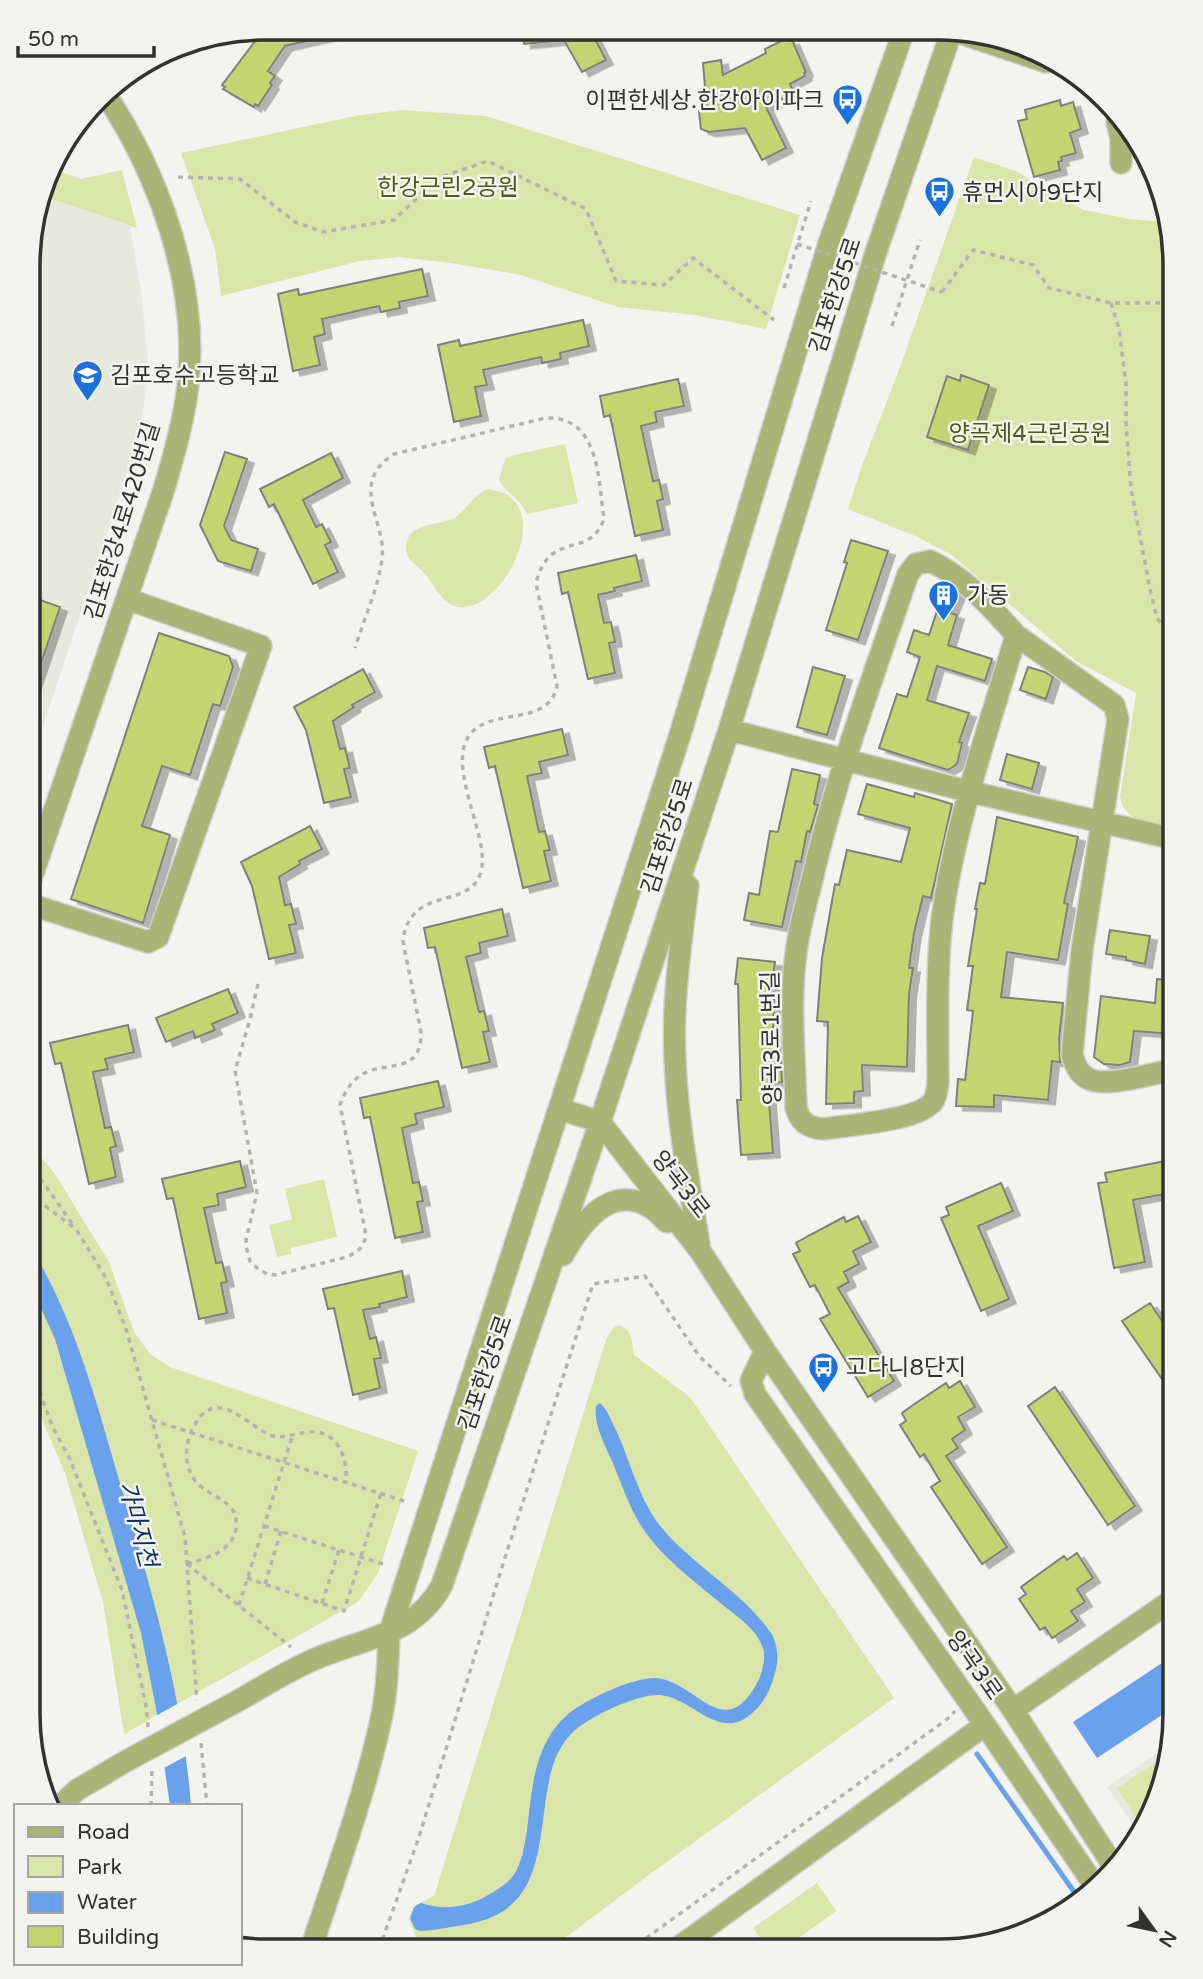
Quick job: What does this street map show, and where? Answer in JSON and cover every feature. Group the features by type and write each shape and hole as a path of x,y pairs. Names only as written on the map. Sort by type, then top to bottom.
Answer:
{"street":[{"name":"김포한강5로","path":"314,1939 366,1777 380,1723 387,1675 389,1634 679,738 829,243 900,40"},
{"name":"김포한강5로","path":"389,1634 425,1611 442,1585 694,838 872,264 948,41"},
{"name":"김포한강4로420번길","path":"40,853 164,489 176,447 188,386 190,342 184,296 162,205 146,164 110,103"},
{"path":"1120,133 1121,163"},
{"name":"양곡3로1번길","path":"1016,635 949,879 939,956 938,1084 934,1101 924,1110 905,1116 823,1129 811,1128 799,1118 796,1108 793,984 796,952 819,847 845,759 908,574 916,564 930,561 945,568 989,605 1016,635 1114,705 1118,719 1117,736 1083,950 1072,1055 1077,1069 1086,1078 1101,1083 1162,1071"},
{"path":"40,908 148,942 158,937 261,646 127,599"},
{"path":"729,730 971,792 1163,836"},
{"path":"694,838 675,993 674,1055 677,1097 701,1252"},
{"path":"560,1109 600,1122"},
{"name":"양곡3로","path":"600,1122 701,1252 765,1351 1013,1710 1109,1859"},
{"path":"539,1297 573,1237 590,1215 608,1203 630,1201 650,1207 701,1252"},
{"name":"양곡3로","path":"690,1939 985,1725 755,1394 751,1381 765,1351"},
{"path":"1013,1710 1162,1606"},
{"path":"62,1804 78,1790 128,1760 318,1658 389,1634"},
{"path":"985,1725 1090,1879"}],"path":[{"path":"178,177 240,179 295,222 323,232 394,220 438,178 488,161 586,209 615,281 664,285 694,258 774,320"},
{"path":"784,288 811,201"},
{"path":"892,326 920,240"},
{"path":"797,244 942,292 973,250 1033,265 1049,288 1111,303 1163,303"},
{"path":"1111,303 1119,329 1126,383 1131,489 1151,594 1157,618 1163,625"},
{"path":"258,984 234,1071 257,1193 246,1240 247,1250 250,1261 257,1268 275,1275 347,1257 356,1253 364,1244 366,1235 340,1105 356,1078 410,1061 418,1054 421,1032 403,941 404,929 422,906 468,891 479,878 482,855 462,760 465,743 473,732 484,725 544,708 554,698 556,686 536,583 540,568 548,556 558,550 591,540 600,530 604,519 592,446 579,428 559,418 546,418 394,454 379,467 371,486 371,498 383,555 355,648"},
{"path":"40,1178 106,1278 126,1329 185,1537 197,1706"},
{"path":"40,1202 76,1229"},
{"path":"383,1939 418,1840 593,1284 645,1276 699,1356 732,1387"},
{"path":"40,1392 122,1590 146,1706 148,1732"},
{"path":"187,1564 212,1556 228,1546 235,1535 237,1523 233,1510 199,1485 189,1472 187,1440 202,1414 212,1409 226,1409 274,1436 292,1436 310,1431 322,1433 343,1451 346,1482"},
{"path":"152,1420 407,1502"},
{"path":"239,1605 292,1436"},
{"path":"247,1578 344,1611 381,1493"},
{"path":"264,1526 386,1565"},
{"path":"265,1584 281,1531"},
{"path":"321,1603 339,1550"},
{"path":"187,1564 291,1647"},
{"path":"645,1939 950,1717 956,1709 955,1701"},
{"path":"200,1731 207,1804"},
{"path":"150,1757 152,1804"}],"shaded area":[{"name":"김포호수고등학교","path":"50,199 130,226 141,291 149,369 140,434 40,735 40,265 42,235"},
{"path":"1159,1752 1151,1786 1133,1826 1107,1787"}],"green space":[{"name":"한강근린2공원","path":"403,110 486,116 800,215 766,329 694,315 618,307 521,275 399,257 360,261 221,296 215,249 181,153 360,115"},
{"name":"양곡제4근린공원","path":"974,157 1016,171 1084,210 1158,221 1163,265 1163,825 1134,817 1127,812 1120,797 1136,693 1076,661 952,555 915,536 848,509"},
{"path":"122,170 137,228 50,199 60,172 81,179"},
{"path":"565,444 578,503 527,514 499,480 505,459"},
{"path":"488,489 510,497 521,514 523,535 516,558 504,579 488,597 470,606 452,605 409,559 407,539 418,529 456,517 479,494"},
{"path":"40,1156 55,1174 109,1262 134,1332 150,1354 170,1367 418,1451 378,1573 358,1602 124,1734 103,1602 65,1473 40,1415"},
{"path":"324,1179 337,1237 291,1248 291,1254 277,1257 269,1225 292,1219 285,1189"},
{"path":"618,1325 627,1330 634,1355 690,1397 894,1698 564,1939 417,1939 409,1919 416,1905 434,1896 606,1340 612,1329"},
{"path":"1157,1762 1146,1800 1137,1818 1117,1788"},
{"path":"817,1883 836,1911 798,1939 761,1939 753,1928"}],"water":[{"path":"40,1264 59,1301 83,1361 132,1523 173,1683 191,1804 170,1804 156,1708 141,1633 55,1339 40,1306"},
{"path":"600,1403 616,1430 643,1498 658,1523 680,1547 748,1606 771,1633 777,1655 772,1682 760,1705 739,1721 717,1721 672,1698 651,1695 627,1702 581,1725 567,1738 554,1762 535,1865 518,1899 503,1911 483,1920 420,1931 415,1929 410,1918 414,1907 421,1903 444,1907 468,1904 495,1891 513,1876 524,1849 533,1782 542,1750 559,1723 572,1711 612,1689 656,1678 670,1681 706,1703 728,1710 740,1705 751,1693 761,1674 764,1653 759,1638 673,1563 641,1525 600,1434 596,1406"},
{"path":"1162,1663 1162,1715 1097,1758 1073,1722"}],"pier":[{"path":"179,1703 188,1755 162,1769 154,1717"}],"building":[{"path":"312,40 285,46 268,71 275,76 258,106 255,104 254,107 223,89 225,87 222,85 255,41"},
{"path":"523,40 564,40 524,44"},
{"path":"564,40 596,40 606,60 582,72"},
{"path":"783,40 792,40 806,72 805,76 790,84 794,93 766,107 786,148 762,160 745,128 709,132 701,129 699,111 707,110 703,63 721,60 723,75 766,53 765,49"},
{"path":"1060,100 1061,106 1073,102 1081,129 1070,133 1076,153 1061,157 1062,161 1058,162 1060,170 1034,177 1018,121 1027,119 1025,110"},
{"path":"422,269 428,296 399,302 400,308 381,312 379,306 322,319 325,334 314,337 320,365 293,371 278,294 298,289 299,295"},
{"path":"583,320 589,346 560,353 561,359 542,363 541,357 483,370 487,385 475,387 481,416 454,422 438,345 459,340 460,346"},
{"path":"961,375 989,385 968,450 927,437 947,376 960,381"},
{"path":"678,379 684,406 655,412 657,422 641,426 653,481 659,480 663,499 657,501 663,530 635,536 610,415 604,417 600,396"},
{"path":"225,452 247,459 224,526 231,540 258,549 251,571 218,561 200,525"},
{"path":"331,453 343,478 303,500 316,527 322,524 331,542 325,545 338,572 313,584 274,504 269,507 260,489"},
{"path":"851,540 888,551 858,640 826,630 847,563 844,562"},
{"path":"636,555 642,581 598,595 604,623 611,622 615,642 609,643 615,673 588,679 568,592 562,594 558,573"},
{"path":"940,582 958,594 950,613 957,615 948,645 992,659 985,681 937,666 927,700 969,713 959,742 962,743 957,764 948,770 879,748 897,694 907,697 920,657 907,652 914,630 929,635 940,602 933,599"},
{"path":"40,600 60,607 40,666"},
{"path":"159,633 229,656 233,667 220,706 213,704 190,775 162,766 142,826 170,835 143,923 71,899"},
{"path":"813,667 845,676 827,735 797,727"},
{"path":"1028,667 1053,677 1046,699 1020,690"},
{"path":"363,669 375,692 352,705 354,707 333,721 340,749 345,748 350,768 344,769 351,797 324,803 306,730 294,707"},
{"path":"562,729 568,755 539,762 542,773 527,776 539,832 545,831 550,850 544,851 551,881 523,888 495,766 489,768 484,747"},
{"path":"1007,754 1039,763 1032,789 1000,780"},
{"path":"792,769 820,775 814,804 818,805 810,832 807,831 801,862 796,861 782,927 744,920 749,893 759,895 770,831 778,832"},
{"path":"867,784 914,797 915,793 952,804 931,898 923,896 914,933 909,968 913,968 909,994 907,1067 862,1065 863,1091 854,1092 854,1103 826,1104 828,1022 817,1021 822,958 835,884 839,885 847,850 901,862 910,828 858,814"},
{"path":"997,817 1078,837 1064,903 1068,904 1058,960 1007,952 1001,997 1063,1003 1059,1039 1060,1062 1052,1061 1048,1100 994,1095 994,1107 956,1106 958,1079 965,1080 973,1011 967,1010 973,966 968,966 975,909 980,883 985,884"},
{"path":"310,826 322,849 299,861 300,864 279,877 285,905 291,904 296,924 289,925 296,953 269,959 252,886 241,862"},
{"path":"502,909 508,936 479,943 481,953 466,957 479,1012 484,1011 489,1031 483,1032 490,1062 462,1068 435,947 428,948 424,928"},
{"path":"1110,930 1150,936 1145,964 1106,954"},
{"path":"738,958 775,962 771,995 774,995 773,1030 779,1030 782,1082 772,1083 772,1088 768,1088 773,1153 741,1155 737,1100 741,1100 738,984 735,984"},
{"path":"1157,979 1163,980 1162,1033 1134,1031 1130,1062 1120,1065 1104,1064 1094,1057 1101,996 1155,1003"},
{"path":"228,989 238,1013 212,1024 215,1030 195,1038 193,1031 166,1042 156,1018"},
{"path":"128,1025 134,1052 105,1059 108,1069 93,1072 105,1128 111,1127 116,1146 110,1148 116,1177 89,1184 61,1063 55,1064 50,1043"},
{"path":"438,1081 444,1107 415,1114 417,1124 402,1128 413,1183 419,1182 423,1201 417,1202 423,1232 395,1238 370,1117 364,1118 360,1098"},
{"path":"240,1161 246,1187 217,1194 219,1205 204,1208 216,1263 222,1262 227,1282 221,1283 227,1313 199,1319 173,1198 167,1199 162,1179"},
{"path":"1162,1162 1162,1194 1133,1200 1145,1262 1114,1268 1098,1183 1107,1182 1105,1173"},
{"path":"1001,1183 1013,1211 978,1226 1009,1299 981,1311 941,1218 949,1215 946,1207"},
{"path":"858,1216 871,1242 853,1251 859,1264 844,1272 849,1282 838,1288 894,1381 868,1397 820,1319 830,1314 815,1285 810,1287 793,1254 800,1251 796,1243 844,1217 846,1222"},
{"path":"402,1271 407,1297 363,1310 370,1339 376,1337 381,1358 374,1359 380,1388 353,1395 334,1308 328,1309 323,1289"},
{"path":"1150,1303 1162,1321 1162,1379 1122,1321"},
{"path":"960,1381 975,1407 958,1417 965,1430 952,1439 958,1448 946,1456 1007,1547 982,1564 931,1487 940,1481 924,1454 920,1457 900,1425 906,1421 902,1413 946,1383 949,1388"},
{"path":"1055,1387 1135,1506 1108,1525 1028,1406"},
{"path":"1077,1553 1093,1578 1077,1589 1085,1602 1071,1611 1078,1621 1052,1638 1045,1627 1040,1630 1019,1599 1026,1594 1021,1587 1064,1556 1067,1560"}],"waterway":[{"path":"977,1754 1074,1892"}],"place":[{"name":"이편한세상.한강아이파크","path":"847,127"},
{"name":"휴먼시아9단지","path":"939,219"},
{"name":"김포호수고등학교","path":"87,402"},
{"name":"가동","path":"944,622"},
{"name":"고다니8단지","path":"823,1394"}],"water label":[{"name":"가마지천","path":"138,1524"}]}
